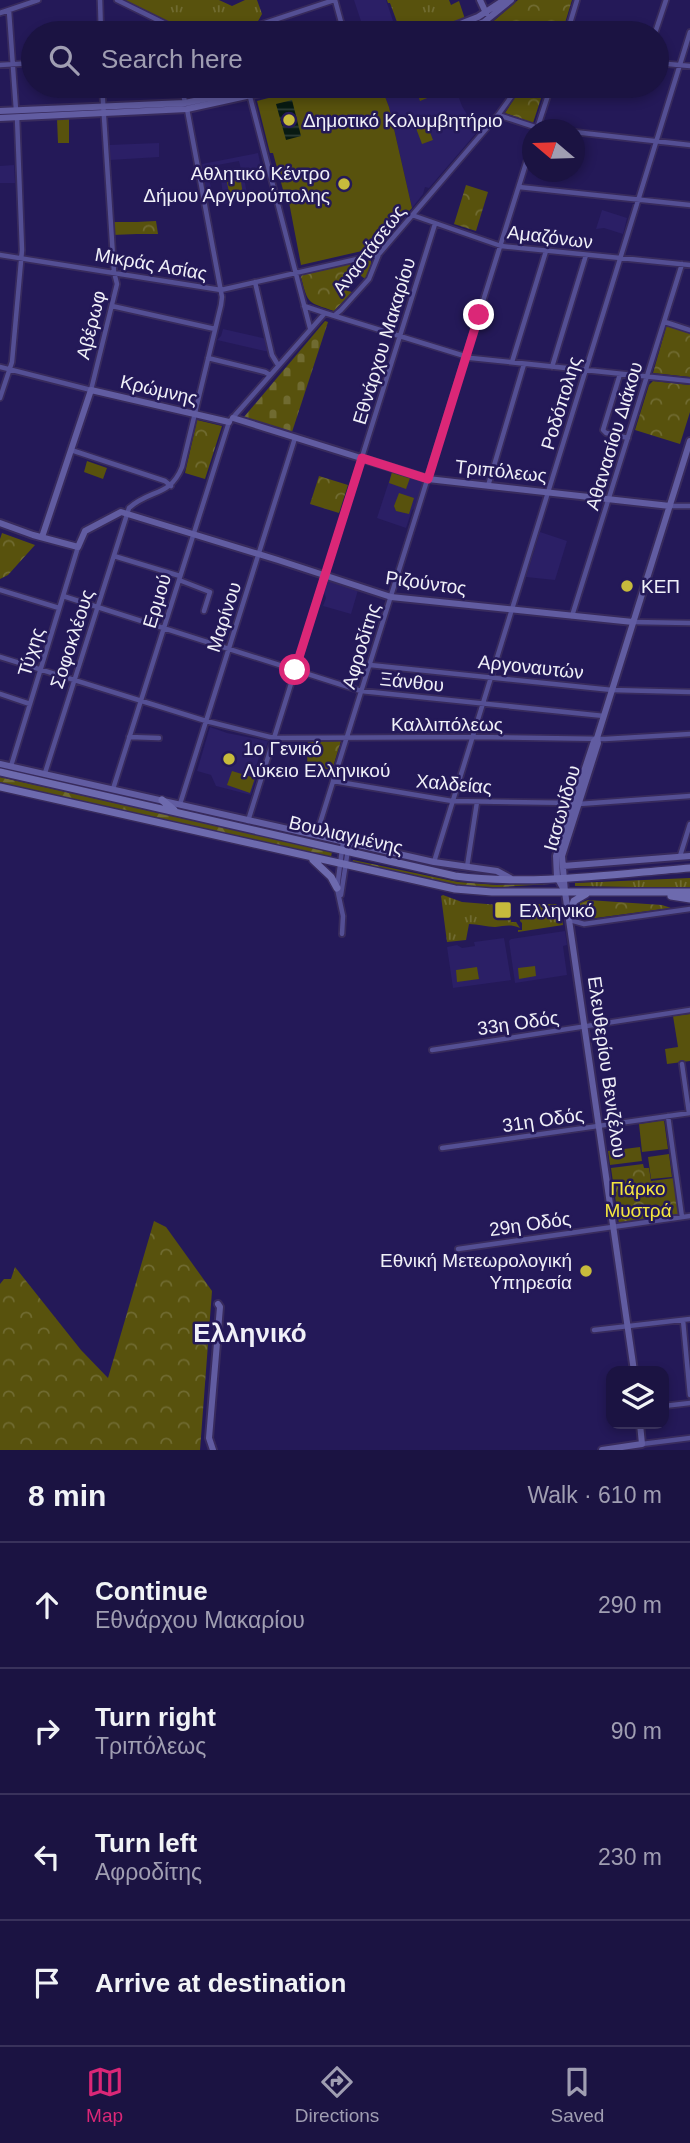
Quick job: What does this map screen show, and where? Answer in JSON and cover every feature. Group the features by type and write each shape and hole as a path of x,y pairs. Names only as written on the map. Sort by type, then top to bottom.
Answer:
{"main road":[{"name":"Βουλιαγμένης","path":"0,772 117,799 179,808 218,822 247,824 345,846 455,876 561,877 690,871"},
{"name":"Βουλιαγμένης","path":"0,787 455,889 492,892 690,892"},
{"path":"117,799 133,794"},
{"path":"162,800 179,808"},
{"path":"218,822 230,816"},
{"path":"310,857 331,877 337,888"},
{"path":"569,919 576,898 593,892"},
{"path":"650,892 690,899"}],"street":[{"path":"0,13 38,0"},
{"path":"100,0 101,21"},
{"path":"117,0 160,21"},
{"path":"279,21 335,0 341,21"},
{"path":"480,0 486,13 484,21"},
{"path":"466,21 486,13 504,0"},
{"path":"485,21 511,0"},
{"path":"571,21 578,0"},
{"path":"659,21 666,0"},
{"path":"0,398 10,370 23,224 9,11"},
{"name":"Ροδόπολης","path":"433,862 690,32"},
{"path":"0,65 21,64"},
{"path":"669,64 690,66"},
{"name":"Αβέρωφ","path":"42,537 90,390 117,284 102,98"},
{"path":"0,524 78,547 85,531 121,512 127,514 134,503 171,486 177,480 222,297 184,98"},
{"path":"0,111 17,113 186,106 225,98"},
{"path":"250,98 310,329"},
{"name":"Αναστάσεως","path":"231,420 325,313 334,315 341,310 369,279 379,254 510,98"},
{"path":"540,119 547,98"},
{"path":"0,118 17,113"},
{"path":"498,115 522,124"},
{"path":"585,133 690,145"},
{"name":"Αφροδίτης","path":"316,835 522,178"},
{"path":"519,187 690,205"},
{"name":"Αμαζόνων","path":"412,215 500,246 690,265"},
{"name":"Εθνάρχου Μακαρίου","path":"247,824 435,224"},
{"path":"512,362 546,251"},
{"name":"Μικράς Ασίας","path":"0,255 220,290 379,254"},
{"path":"552,367 586,255"},
{"name":"Αθανασίου Διάκου","path":"572,616 682,264"},
{"path":"255,282 272,355 278,366"},
{"path":"112,306 215,330"},
{"path":"304,306 325,313"},
{"path":"334,315 466,357 690,381"},
{"path":"665,322 690,330"},
{"path":"208,358 270,375"},
{"path":"488,485 524,364"},
{"name":"Κρώμνης","path":"0,367 195,415 231,420"},
{"path":"620,373 604,432 628,438"},
{"name":"Τριπόλεως","path":"231,420 428,479 608,500 690,506"},
{"name":"Ερμού","path":"113,789 231,420"},
{"name":"Μαρίνου","path":"179,808 295,438"},
{"name":"Ιασωνίδου","path":"561,877 562,856 594,741 690,441"},
{"path":"71,450 165,481 171,486"},
{"name":"Ριζούντος","path":"127,514 391,597 634,622 690,623"},
{"name":"Σοφοκλέους","path":"45,773 127,514"},
{"name":"Τύχης","path":"11,766 78,547"},
{"path":"114,556 179,578 209,592 204,611"},
{"path":"0,590 59,608"},
{"name":"Ξάνθου","path":"63,596 362,691 604,716"},
{"name":"Καλλιπόλεως","path":"0,657 206,721 274,738 597,738 690,734"},
{"name":"Αργοναυτών","path":"369,665 612,690 690,692"},
{"path":"0,694 30,704"},
{"path":"129,737 159,738"},
{"path":"0,764 162,800"},
{"name":"Χαλδείας","path":"333,780 452,802 576,803 690,796"},
{"path":"467,867 477,802"},
{"name":"Ιασωνίδου","path":"565,892 556,856 576,803"},
{"path":"179,808 230,816 247,824 316,835 345,846 497,871 510,878"},
{"path":"680,857 690,824"},
{"path":"342,934 343,916 337,888 345,846"},
{"path":"563,866 690,856"},
{"path":"340,899 342,864"},
{"name":"Ελευθερίου Βενιζέλου","path":"565,892 633,1366"},
{"path":"572,937 584,924 690,909"},
{"path":"569,919 584,924"},
{"name":"33η Οδός","path":"432,1050 690,1010"},
{"path":"682,1064 690,1113"},
{"name":"31η Οδός","path":"442,1148 690,1113"},
{"path":"668,1116 682,1217"},
{"name":"29η Οδός","path":"458,1249 690,1216"},
{"path":"213,1450 209,1438 220,1307 218,1304"},
{"path":"594,1330 690,1319"},
{"path":"683,1320 690,1395"},
{"path":"669,1405 690,1403"},
{"path":"640,1429 642,1444"},
{"path":"602,1450 690,1438"}],"shaded area":[{"path":"354,0 386,0 393,21 361,21"},
{"path":"386,98 459,98 477,132 429,188 425,187 412,208"},
{"name":"Δημοτικό Κολυμβητήριο","path":"292,100 301,136 286,140 276,104"},
{"path":"159,143 159,157 110,160 109,145"},
{"path":"258,153 261,167 243,171 248,200 224,204 222,176 230,174 229,171 241,169 239,161 209,168 207,172 215,202 212,203 210,192 206,192 202,164"},
{"path":"14,165 15,183 0,183 0,166"},
{"path":"602,210 627,218 623,234 604,228 596,229"},
{"path":"223,329 267,339 269,352 217,340"},
{"path":"392,472 424,482 406,528 377,518"},
{"path":"540,532 567,541 555,580 526,577"},
{"path":"328,581 358,590 351,614 323,606"},
{"name":"1ο Γενικό Λύκειο Ελληνικού","path":"210,727 268,741 265,751 260,754 251,795 216,786 211,775 197,771"},
{"path":"565,931 567,945 563,946 567,975 515,983 509,941"},
{"path":"504,938 511,980 453,988 447,947 475,946 474,942"}],"green space":[{"path":"124,0 219,0 232,6 245,0 257,0 262,14 258,21 167,21"},
{"path":"387,0 449,0 451,5 459,1 465,19 397,21"},
{"path":"518,0 572,0 566,21 494,21"},
{"name":"Αθλητικό Κέντρο Δήμου Αργυρούπολης","path":"268,98 386,98 412,208 375,248 301,265 288,197 285,197 273,153 270,153 257,101"},
{"path":"514,98 541,98 534,119 522,119 505,113"},
{"path":"69,118 69,143 58,143 57,119"},
{"path":"425,119 433,140 422,144 414,123"},
{"path":"240,175 243,195 230,198 226,177"},
{"path":"466,185 488,192 476,231 454,224"},
{"path":"156,221 158,234 137,234 137,222"},
{"path":"111,222 137,222 137,234 112,235"},
{"path":"371,259 365,279 360,275 345,272 340,289 352,292 334,311 314,304 305,293 302,275"},
{"path":"325,321 328,322 292,432 244,417"},
{"path":"667,324 690,331 690,377 653,373"},
{"path":"653,381 690,385 690,412 680,444 635,430 649,385"},
{"path":"197,420 222,426 205,479 185,473"},
{"path":"87,461 107,468 103,479 84,472"},
{"path":"392,472 410,478 406,489 389,483"},
{"path":"319,476 348,485 339,513 310,504"},
{"path":"399,493 414,498 409,514 396,511 394,506"},
{"path":"2,533 35,545 8,575 0,579 0,539"},
{"path":"341,741 332,770 307,766 308,742"},
{"path":"311,755 333,759 332,769 310,765"},
{"path":"232,771 255,778 250,793 227,785"},
{"path":"0,777 332,852 331,857 0,783"},
{"path":"353,860 458,882 497,885 550,884 483,888 458,886 352,863"},
{"path":"690,878 690,888 575,886 575,883"},
{"path":"443,895 462,902 499,905 493,909 493,914 511,918 511,922 516,922 520,928 469,924 466,940 447,942"},
{"path":"588,900 662,905 671,908 588,919 580,916 580,903"},
{"path":"528,904 556,904 560,908 563,925 518,932 522,930 521,915 538,914 538,906"},
{"path":"535,966 536,976 519,979 518,968"},
{"path":"477,967 479,979 457,982 456,970"},
{"path":"690,1014 690,1061 667,1064 665,1049 678,1047 673,1016"},
{"path":"664,1120 668,1149 642,1152 639,1124"},
{"path":"640,1147 642,1161 610,1165 608,1151"},
{"path":"669,1154 672,1177 651,1179 648,1157"},
{"name":"Πάρκο Μυστρά","path":"643,1164 644,1168 649,1168 651,1181 674,1178 680,1215 619,1224 611,1168"},
{"path":"154,1221 166,1227 212,1291 200,1450 0,1450 0,1284 4,1279 11,1279 15,1267 81,1350 108,1378"}],"place":[{"name":"Δημοτικό Κολυμβητήριο","path":"289,120"},
{"name":"Αθλητικό Κέντρο Δήμου Αργυρούπολης","path":"344,184"},
{"name":"ΚΕΠ","path":"627,586"},
{"name":"1ο Γενικό Λύκειο Ελληνικού","path":"229,759"},
{"name":"Ελληνικό","path":"503,910"},
{"name":"Εθνική Μετεωρολογική Υπηρεσία","path":"586,1271"}],"district":[{"name":"Ελληνικό","path":"250,1333"}],"route":[{"path":"295,670 362,458 428,479 479,315"}]}
